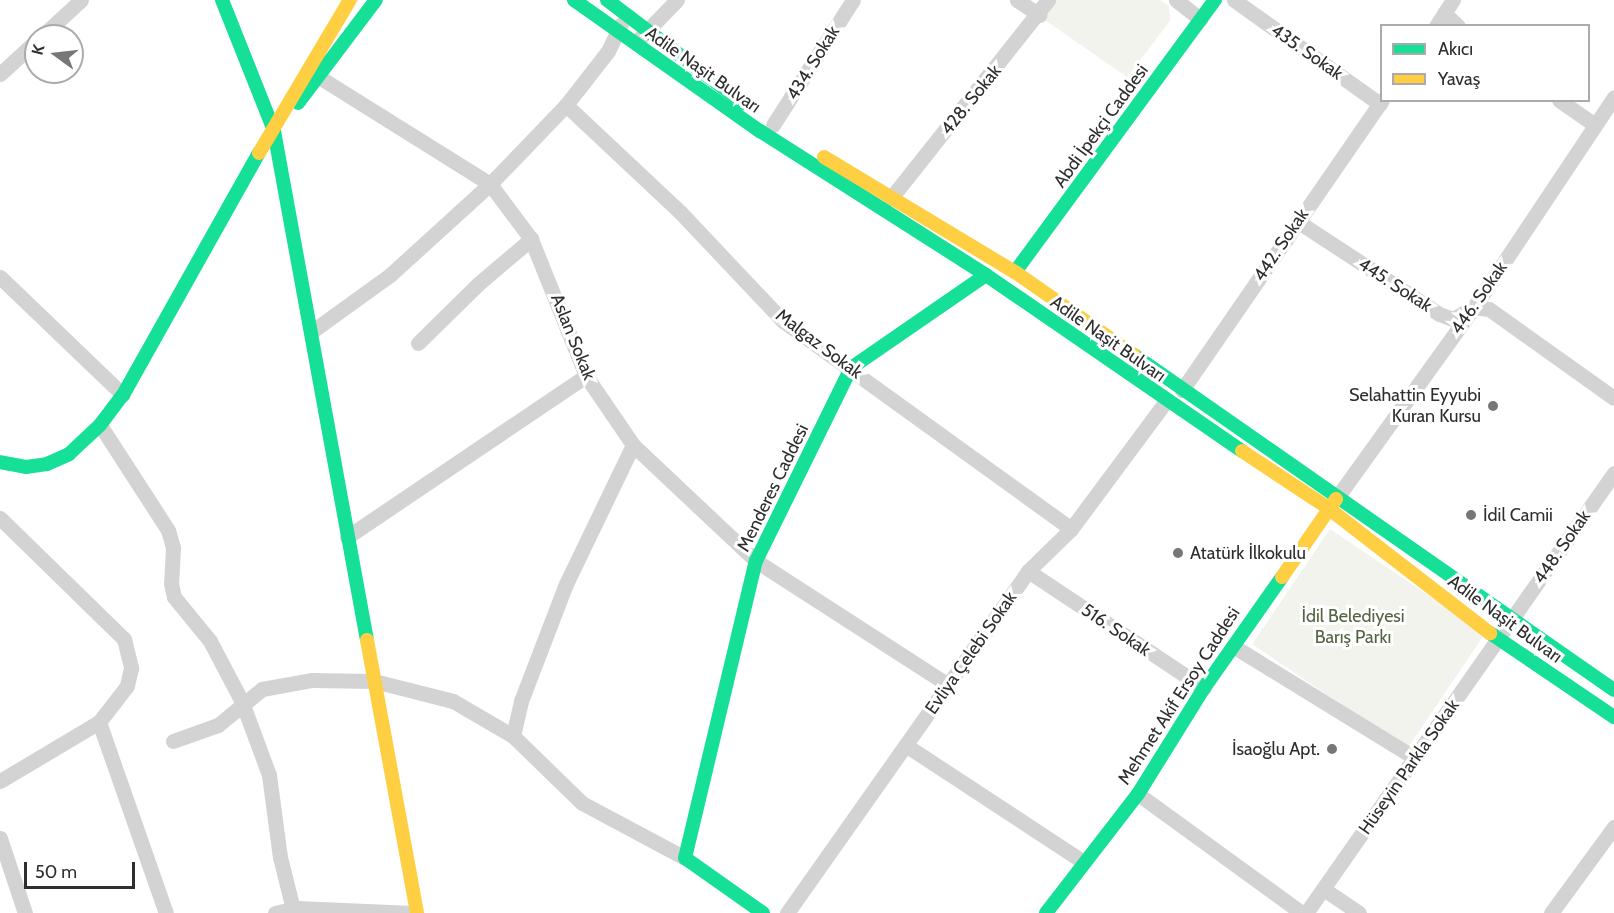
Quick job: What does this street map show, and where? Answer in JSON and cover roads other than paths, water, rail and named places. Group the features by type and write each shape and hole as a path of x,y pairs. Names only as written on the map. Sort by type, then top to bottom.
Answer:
{"street":[{"path":"55,24 81,0"},
{"path":"222,0 274,131 415,913 298,910 275,913"},
{"path":"0,462 26,467 47,464 69,454 100,425 123,395 274,131 319,47 350,0"},
{"path":"274,131 319,77 376,0"},
{"name":"Adile Naşit Bulvarı","path":"574,0 633,44 872,206 986,275 1166,401 1328,508 1499,640 1614,717"},
{"name":"Adile Naşit Bulvarı","path":"607,0 773,125 1015,272 1338,496 1510,620 1611,682"},
{"path":"633,44 677,0"},
{"name":"434. Sokak","path":"773,125 853,0"},
{"path":"1017,0 1040,15"},
{"name":"428. Sokak","path":"891,198 1040,15 1048,0"},
{"path":"1176,0 1200,19"},
{"name":"Abdi İpekçi Caddesi","path":"1015,272 1215,0"},
{"name":"435. Sokak","path":"1234,0 1380,101"},
{"path":"1440,20 1453,0"},
{"path":"311,333 390,275 490,184 566,105 608,51 627,15"},
{"path":"0,74 24,52"},
{"name":"Aslan Sokak","path":"319,77 490,184 531,239 586,376 633,445 756,561 947,684"},
{"name":"446. Sokak","path":"1338,496 1474,307 1614,97"},
{"name":"442. Sokak","path":"1182,390 1381,102"},
{"path":"1562,102 1595,125"},
{"name":"Malgaz Sokak","path":"566,105 680,213 783,321 1071,529"},
{"name":"445. Sokak","path":"1297,221 1439,314 1453,319 1474,307"},
{"path":"418,343 478,284 531,239"},
{"name":"Menderes Caddesi","path":"685,858 756,561 850,368 986,275"},
{"path":"0,277 84,362 123,395"},
{"path":"1474,307 1489,309 1614,398"},
{"path":"347,537 586,376"},
{"name":"Evliya Çelebi Sokak","path":"788,913 1028,571 1071,529 1166,401"},
{"path":"100,425 168,530 173,548 171,583 174,597 210,641 242,702 269,775 280,857 298,910"},
{"path":"513,736 521,701 566,584 633,445"},
{"name":"448. Sokak","path":"1510,620 1614,473"},
{"name":"Mehmet Akif Ersoy Caddesi","path":"1046,913 1082,861 1138,794 1204,688 1338,496"},
{"path":"0,518 124,639 131,668 127,686 99,722 0,781"},
{"name":"516. Sokak","path":"1028,571 1204,688"},
{"name":"Hüseyin Parkla Sokak","path":"1304,913 1325,890 1499,640 1510,620"},
{"path":"1233,646 1415,759"},
{"path":"173,741 218,725 242,702 262,689 312,680 374,681 453,701 513,736 582,803 685,858 763,913"},
{"path":"99,722 166,913"},
{"path":"906,746 1082,861"},
{"path":"1138,794 1304,913"},
{"path":"1551,913 1614,827"},
{"path":"0,838 25,913"},
{"path":"1325,890 1359,913"}],"place":[{"name":"Selahattin Eyyubi Kuran Kursu","path":"1493,406"},
{"name":"İdil Camii","path":"1471,515"},
{"name":"Atatürk İlkokulu","path":"1178,553"},
{"name":"İsaoğlu Apt.","path":"1332,749"}],"park label":[{"name":"İdil Belediyesi Barış Parkı","path":"1353,627"}]}
